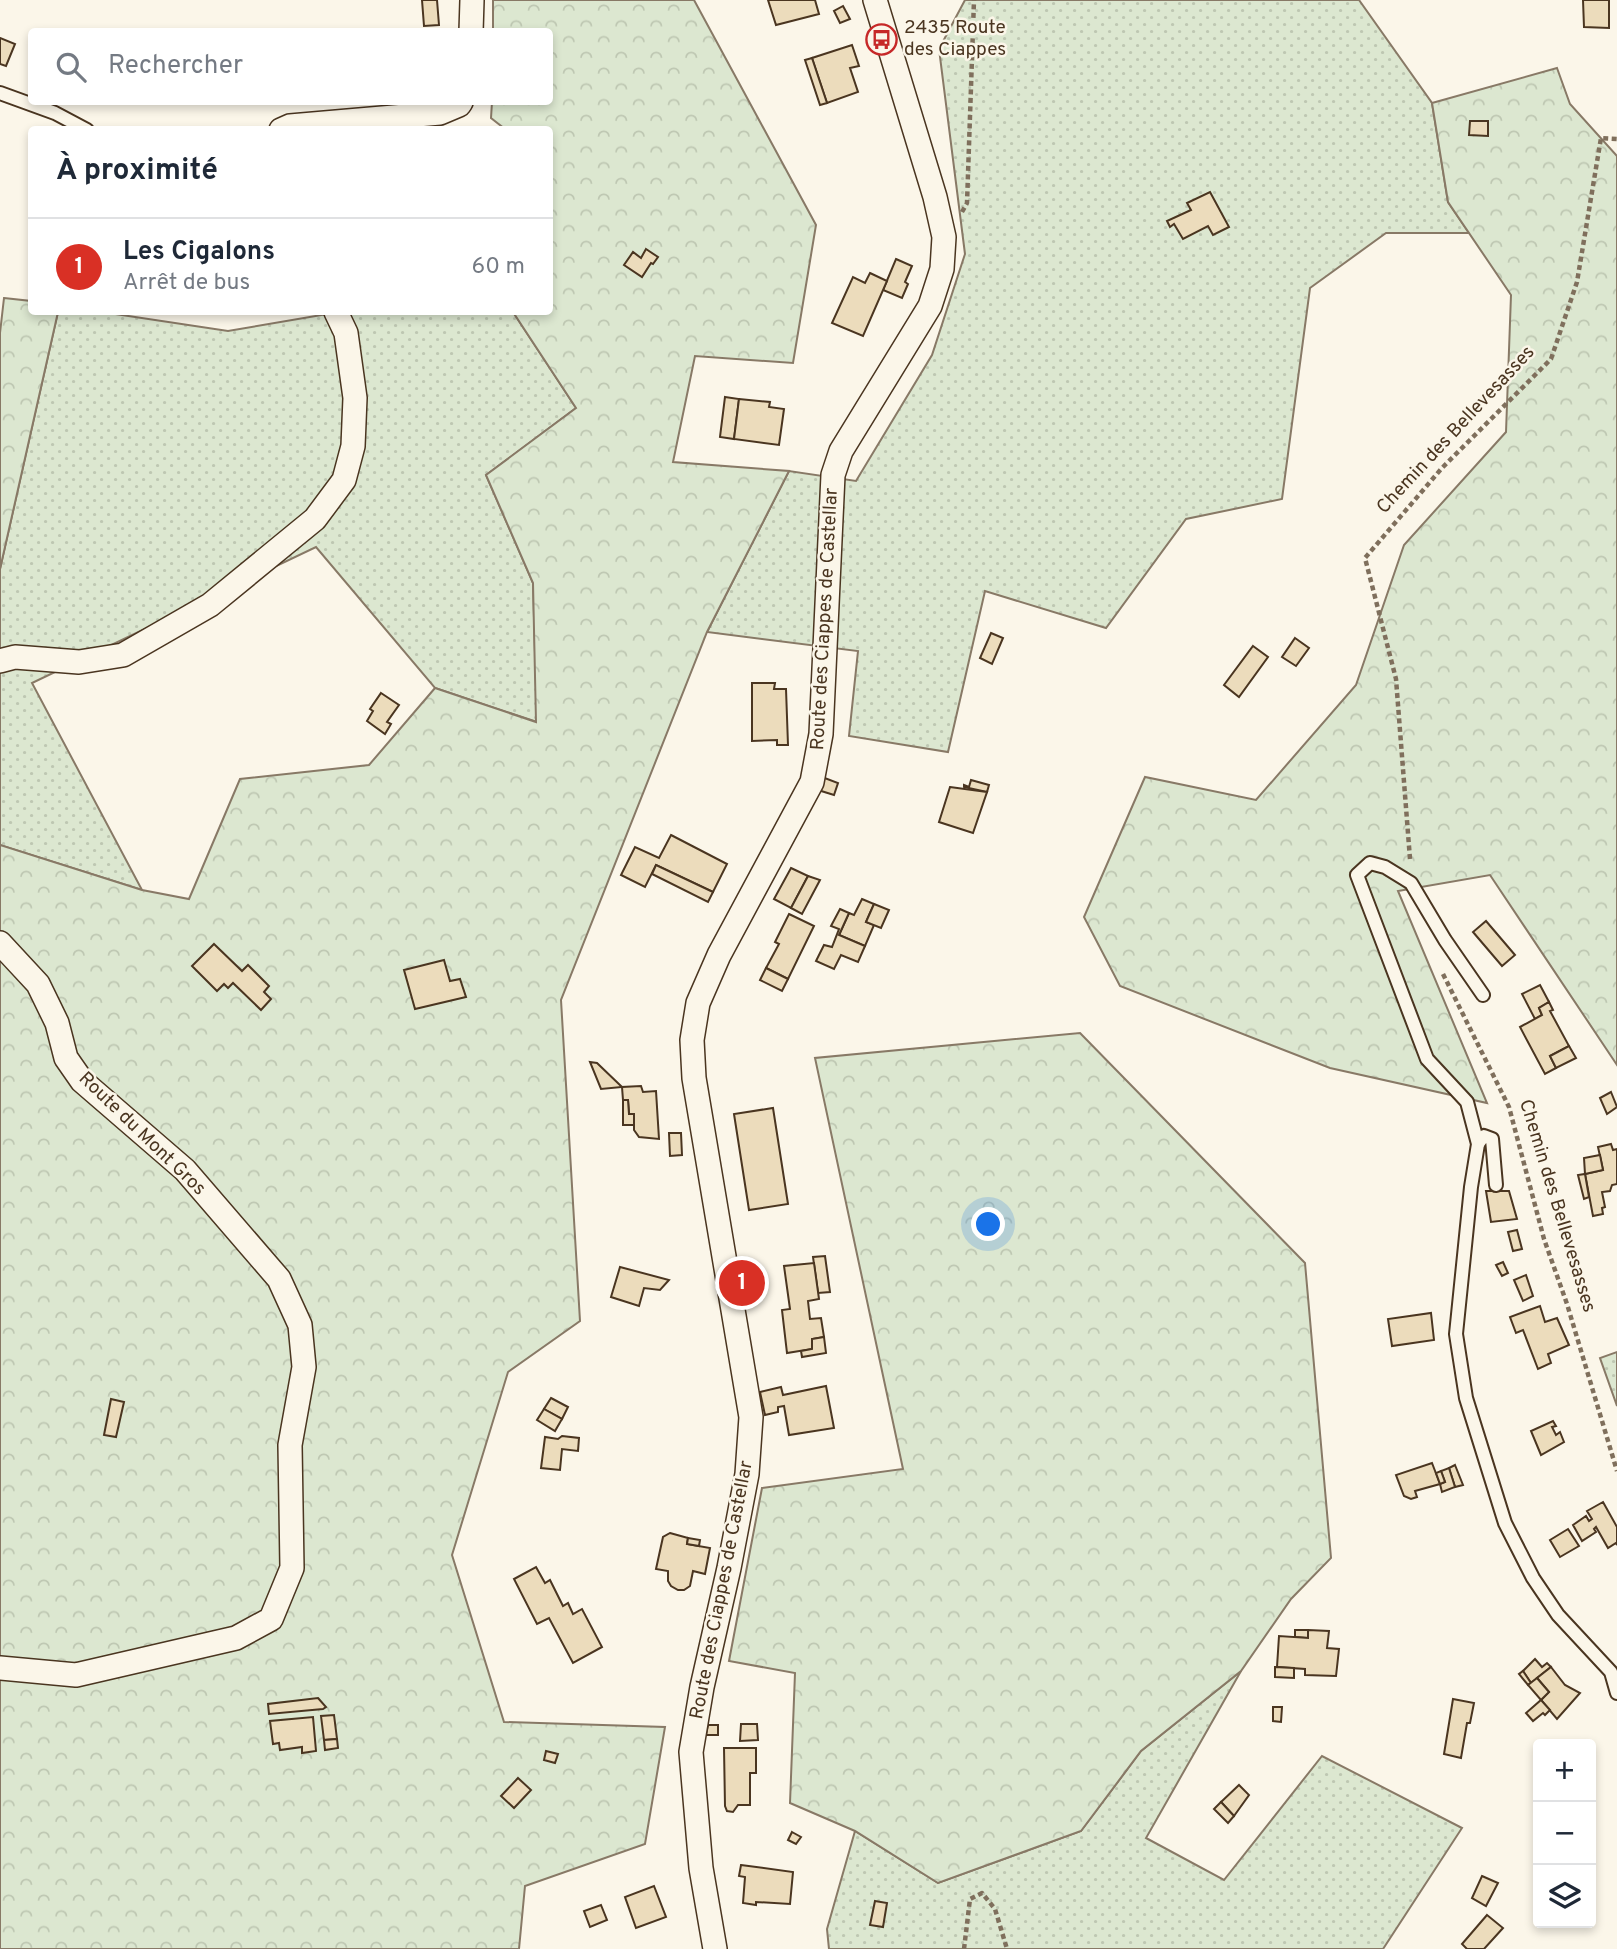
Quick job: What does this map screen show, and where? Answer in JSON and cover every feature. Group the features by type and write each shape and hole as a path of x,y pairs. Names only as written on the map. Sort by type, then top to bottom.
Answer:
{"street":[{"path":"471,28 472,0"},
{"name":"Route des Ciappes de Castellar","path":"716,1949 701,1868 691,1752 747,1474 751,1417 694,1078 692,1040 698,1003 719,955 812,782 821,734 833,475 841,451 930,306 942,269 944,237 935,197 875,0"},
{"path":"290,126 440,113 460,105"},
{"path":"0,661 15,657 79,662 123,655 211,605 315,519 344,481 353,446 355,398 346,333 337,315"},
{"name":"Route du Mont Gros","path":"0,943 38,984 57,1023 66,1058 82,1081 186,1170 279,1279 300,1325 304,1367 290,1445 292,1567 271,1619 236,1638 76,1675 0,1668"}],"lane":[{"path":"0,93 28,103"},
{"path":"33,105 79,126"},
{"path":"1483,995 1445,940 1411,883 1385,867 1370,863 1357,875 1426,1059 1467,1102 1478,1144 1456,1334 1466,1398 1505,1523 1533,1578 1558,1615 1611,1672 1617,1693"},
{"path":"1478,1144 1484,1136 1492,1139 1496,1185"}],"path":[{"path":"961,215 967,203 974,0"},
{"name":"Chemin des Bellevesasses","path":"1411,883 1396,679 1365,558 1442,468 1552,359 1577,282 1601,138 1617,139"},
{"name":"Chemin des Bellevesasses","path":"1438,965 1509,1107 1544,1239 1567,1304 1617,1471"},
{"path":"964,1949 970,1899 982,1893 995,1909 1007,1949"}],"green space":[{"path":"493,0 694,0 816,225 793,363 695,356 673,462 789,471 707,632 561,1000 580,1321 508,1372 452,1555 504,1722 665,1727 645,1844 525,1886 519,1949 0,1949 0,845 142,890 189,899 240,779 369,765 435,688 536,722 533,583 486,475 576,408 515,315 553,315 553,126 501,126 491,118 492,105 553,105 553,28 493,28"},
{"path":"965,0 1359,0 1432,103 1448,202 1469,233 1386,233 1310,288 1282,499 1186,519 1106,628 985,591 948,752 849,736 858,651 707,632 789,471 856,481 932,355 965,254 939,49"},
{"path":"1557,68 1570,104 1617,156 1617,1065 1490,875 1398,891 1487,1103 1330,1068 1120,986 1084,917 1145,777 1256,800 1356,685 1404,545 1506,432 1511,295 1448,202 1432,103"},
{"path":"4,298 28,301 28,315 57,315 0,569 0,333"},
{"path":"57,315 122,315 228,331 321,315 515,315 576,408 486,475 533,583 537,722 435,688 316,547 32,683 142,890 0,845 0,569"},
{"path":"1080,1033 1305,1263 1331,1558 1291,1599 1241,1671 1141,1751 1081,1831 938,1883 855,1831 790,1803 795,1673 729,1661 762,1488 903,1469 815,1058"},
{"path":"1617,1352 1617,1406 1600,1358"},
{"path":"1241,1671 1146,1838 1224,1880 1322,1756 1462,1828 1383,1949 829,1949 827,1929 855,1831 938,1883 1081,1831 1141,1751"}],"building":[{"path":"422,0 437,0 439,25 424,26"},
{"path":"768,0 815,0 819,14 776,25"},
{"path":"1583,0 1609,0 1609,28 1584,27"},
{"path":"843,6 850,19 840,23 834,11"},
{"path":"0,38 15,44 6,66 0,64"},
{"path":"852,45 859,66 850,68 858,92 827,103 812,58"},
{"path":"812,58 827,103 820,105 805,60"},
{"path":"1470,121 1488,121 1488,136 1469,135"},
{"path":"1210,192 1229,227 1213,235 1208,226 1183,239 1174,224 1170,227 1167,221 1191,210 1187,203"},
{"path":"646,249 658,257 642,277 624,265 633,252 641,258"},
{"path":"896,259 912,266 902,298 883,290"},
{"path":"870,273 887,281 863,336 832,323 853,277 865,283"},
{"path":"725,397 739,399 734,439 720,437"},
{"path":"739,399 770,402 769,407 784,409 779,445 734,439"},
{"path":"991,633 1003,638 992,664 980,658"},
{"path":"1295,638 1309,648 1296,666 1282,657"},
{"path":"1253,646 1268,657 1239,697 1224,685"},
{"path":"752,683 775,683 774,689 786,689 788,745 777,745 777,740 752,741"},
{"path":"381,693 399,705 387,722 391,724 385,734 367,721 373,711 370,709"},
{"path":"822,777 838,783 834,795 818,790"},
{"path":"971,780 989,785 987,792 964,787 969,787"},
{"path":"950,787 987,792 973,833 939,822"},
{"path":"671,835 727,864 713,892 656,865 645,887 621,875 635,847 659,858"},
{"path":"656,865 713,892 708,902 652,874"},
{"path":"791,868 808,876 791,908 774,899"},
{"path":"808,876 820,880 802,914 791,908"},
{"path":"862,899 874,904 866,922 874,925 865,946 839,935 849,913 854,915"},
{"path":"874,904 889,910 881,928 866,922"},
{"path":"840,909 849,913 839,935 865,946 858,962 841,955 834,969 816,961 824,945 832,947 839,929 831,926"},
{"path":"789,914 814,926 788,979 766,968 779,944 775,942"},
{"path":"1486,921 1515,955 1502,966 1473,932"},
{"path":"214,944 242,971 248,965 269,986 264,992 271,999 261,1010 233,983 228,988 224,984 217,991 192,966"},
{"path":"444,960 450,981 460,979 466,997 415,1009 404,970"},
{"path":"766,968 788,979 782,991 760,980"},
{"path":"1540,985 1549,1002 1539,1008 1542,1015 1535,1019 1522,994"},
{"path":"1549,1002 1553,1010 1550,1011 1569,1046 1550,1056 1556,1068 1545,1074 1520,1027 1542,1015 1539,1008"},
{"path":"1569,1046 1576,1058 1556,1068 1550,1056"},
{"path":"590,1062 597,1063 622,1087 601,1089"},
{"path":"641,1086 643,1092 656,1091 659,1139 639,1137 634,1130 634,1114 629,1114 628,1100 623,1100 622,1087"},
{"path":"1611,1092 1617,1107 1607,1114 1600,1098"},
{"path":"623,1100 628,1100 629,1114 634,1114 634,1125 623,1125"},
{"path":"773,1108 788,1204 749,1210 734,1114"},
{"path":"669,1133 681,1133 682,1155 670,1156"},
{"path":"1611,1144 1613,1150 1617,1149 1617,1184 1612,1185 1610,1191 1602,1192 1605,1207 1602,1208 1603,1214 1593,1216 1585,1174 1603,1170 1598,1147"},
{"path":"1600,1155 1603,1170 1585,1174 1584,1158"},
{"path":"1585,1174 1589,1197 1584,1199 1578,1175"},
{"path":"1486,1191 1509,1191 1517,1219 1491,1222"},
{"path":"1517,1230 1522,1249 1513,1251 1508,1232"},
{"path":"825,1256 830,1292 818,1293 813,1257"},
{"path":"1503,1262 1508,1273 1502,1276 1496,1265"},
{"path":"814,1263 819,1299 808,1301 810,1319 821,1318 824,1337 812,1339 812,1349 787,1353 782,1310 790,1309 784,1266"},
{"path":"620,1267 669,1280 660,1290 644,1288 639,1306 611,1297"},
{"path":"1526,1275 1533,1296 1523,1301 1514,1280"},
{"path":"1540,1306 1545,1322 1557,1318 1569,1345 1548,1354 1551,1363 1538,1369 1523,1330 1516,1333 1510,1317"},
{"path":"1431,1313 1434,1340 1392,1346 1388,1319"},
{"path":"824,1337 826,1353 802,1357 801,1351 812,1349 812,1339"},
{"path":"826,1386 834,1428 789,1435 784,1406 778,1407 778,1412 765,1415 760,1392 781,1387 783,1395"},
{"path":"551,1398 568,1407 562,1419 544,1409"},
{"path":"111,1399 124,1402 116,1437 104,1435"},
{"path":"544,1409 562,1419 555,1431 537,1420"},
{"path":"1553,1421 1556,1426 1552,1427 1556,1435 1560,1432 1564,1442 1541,1455 1531,1431"},
{"path":"562,1436 579,1438 578,1451 562,1449 560,1470 541,1468 545,1437 558,1439"},
{"path":"1432,1463 1440,1484 1415,1491 1417,1497 1411,1499 1404,1496 1396,1475"},
{"path":"1455,1465 1463,1485 1455,1487 1449,1468"},
{"path":"1449,1468 1455,1487 1442,1492 1440,1484 1445,1482 1441,1471"},
{"path":"1441,1471 1445,1482 1440,1484 1436,1473"},
{"path":"1603,1502 1617,1527 1617,1545 1616,1543 1608,1548 1596,1527 1596,1532 1582,1541 1573,1525 1586,1516 1589,1521 1592,1519 1587,1511"},
{"path":"1568,1529 1579,1546 1560,1557 1550,1540"},
{"path":"670,1533 688,1538 687,1544 710,1548 705,1574 693,1571 690,1586 684,1590 671,1586 668,1571 656,1569 663,1537"},
{"path":"688,1538 700,1540 699,1546 687,1544"},
{"path":"536,1567 545,1583 550,1580 563,1606 568,1603 573,1614 582,1609 602,1647 573,1663 549,1618 537,1624 514,1579"},
{"path":"1295,1630 1308,1630 1308,1638 1295,1637"},
{"path":"1308,1630 1329,1631 1327,1648 1339,1649 1336,1676 1305,1675 1305,1669 1277,1667 1279,1636 1308,1638"},
{"path":"1535,1659 1542,1667 1547,1663 1551,1667 1531,1683 1523,1671"},
{"path":"1275,1667 1294,1668 1294,1678 1275,1677"},
{"path":"1551,1667 1565,1685 1580,1693 1557,1719 1541,1700 1549,1692 1537,1678"},
{"path":"1523,1671 1531,1683 1528,1685 1519,1674"},
{"path":"1537,1678 1549,1692 1541,1700 1528,1685"},
{"path":"318,1698 326,1707 323,1709 269,1714 268,1704"},
{"path":"1453,1699 1474,1703 1470,1723 1467,1723 1461,1758 1444,1754"},
{"path":"1541,1700 1550,1710 1533,1721 1526,1713"},
{"path":"1273,1707 1282,1707 1281,1722 1273,1721"},
{"path":"334,1715 337,1739 324,1740 321,1716"},
{"path":"313,1717 316,1751 302,1753 302,1747 280,1750 279,1743 273,1744 270,1721"},
{"path":"741,1724 757,1724 758,1740 740,1741"},
{"path":"708,1725 718,1725 718,1735 706,1735"},
{"path":"337,1739 338,1748 325,1750 324,1740"},
{"path":"724,1748 756,1748 756,1773 750,1773 750,1805 738,1805 733,1812 727,1811 725,1806"},
{"path":"546,1751 558,1754 555,1763 544,1760"},
{"path":"518,1778 531,1790 514,1808 501,1796"},
{"path":"1239,1785 1249,1795 1234,1816 1221,1802"},
{"path":"1221,1802 1234,1816 1228,1823 1214,1809"},
{"path":"792,1832 801,1837 796,1844 788,1840"},
{"path":"741,1865 793,1872 790,1904 743,1903 745,1877 739,1876"},
{"path":"1482,1876 1498,1883 1486,1906 1472,1898"},
{"path":"654,1886 666,1917 636,1928 625,1897"},
{"path":"875,1901 887,1903 883,1927 870,1925"},
{"path":"601,1905 607,1920 590,1927 584,1911"},
{"path":"1487,1915 1503,1928 1484,1949 1467,1949 1462,1944"}],"place":[{"name":"2435 Route des Ciappes","path":"881,39"},
{"name":"Les Cigalons","path":"742,1283"}]}
